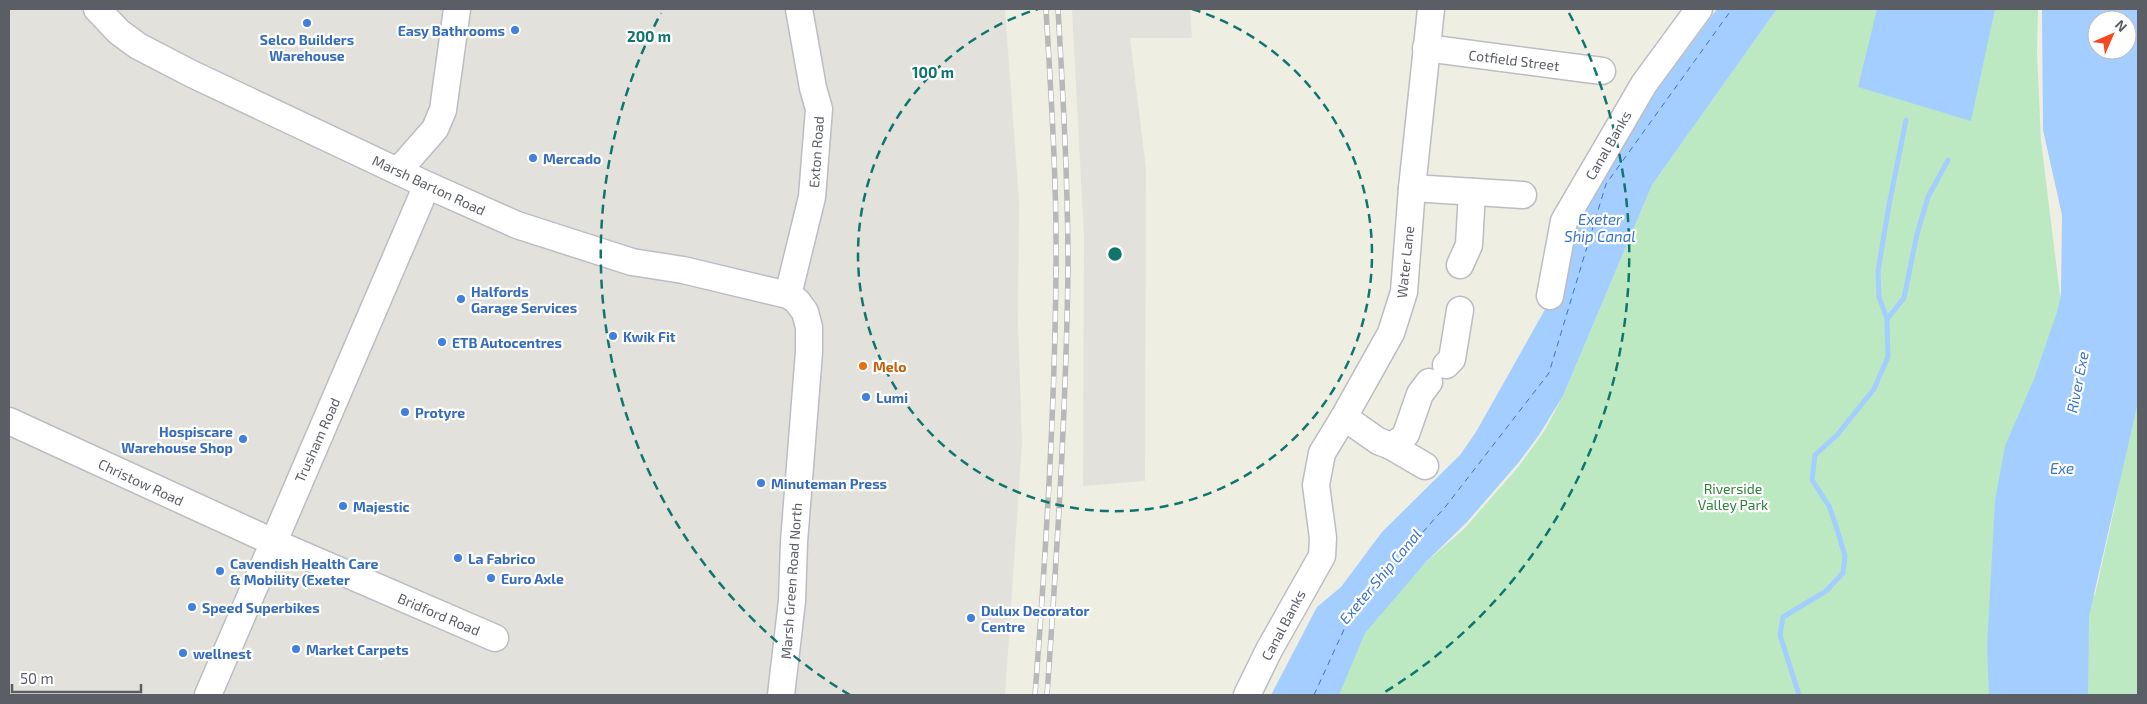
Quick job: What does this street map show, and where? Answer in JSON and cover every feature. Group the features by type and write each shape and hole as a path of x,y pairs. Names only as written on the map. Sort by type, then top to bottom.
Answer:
{"street":[{"name":"Marsh Barton Road","path":"97,9 119,32 138,46 192,74 517,225 632,262 683,270 788,295"},
{"path":"398,171 435,129 443,110 457,9"},
{"name":"Exton Road","path":"788,295 812,197 819,109 813,88 799,9"},
{"name":"Water Lane","path":"1322,556 1323,538 1316,485 1322,453 1391,333 1404,292 1412,188 1430,9"},
{"name":"Canal Banks","path":"1550,296 1564,221 1644,84 1699,9"},
{"name":"Cotfield Street","path":"1426,48 1602,71"},
{"name":"Trusham Road","path":"208,695 428,185"},
{"path":"1412,188 1523,196"},
{"path":"1460,265 1468,245 1472,192"},
{"name":"Marsh Green Road North","path":"781,695 792,601 794,542 809,352 809,327 805,312 797,301 788,295"},
{"path":"1391,446 1406,434 1417,401 1452,358 1460,310"},
{"path":"1344,417 1378,441 1391,446 1425,466"},
{"name":"Christow Road","path":"9,421 273,542"},
{"name":"Bridford Road","path":"273,542 495,638"},
{"name":"Canal Banks","path":"1247,695 1269,650 1322,556"}],"shaded area":[{"path":"9,9 1005,9 1019,200 1018,324 1022,444 1005,695 9,695"},
{"path":"1072,9 1190,9 1192,38 1130,38 1146,169 1145,481 1083,486 1084,236"}],"green space":[{"name":"Riverside Valley Park","path":"1777,9 2038,9 2037,51 2041,141 2061,303 2000,695 1336,695 1367,628 1425,563 1464,529 1519,466 1545,430 1563,396 1652,185"},
{"path":"2138,343 2138,695 2081,695 2073,609 2095,595 2135,402"}],"water":[{"name":"Exeter Ship Canal","path":"1717,9 1777,9 1652,185 1563,396 1539,435 1519,462 1467,522 1425,563 1365,633 1339,695 1271,695 1317,607 1341,587 1382,532 1460,455 1476,432 1552,297 1568,220 1634,121"},
{"path":"1877,9 1995,9 1971,121 1858,87"},
{"name":"Exe","path":"2042,9 2138,9 2138,402 2089,616 2088,695 1989,695 1987,647 1995,500 2005,446 2034,379 2058,309 2061,293 2062,215 2043,130"}],"waterway":[{"path":"1799,695 1780,635 1783,617 1826,591 1843,573 1845,556 1836,526 1829,506 1812,480 1815,455 1837,435 1874,389 1888,357 1887,319 1879,297 1878,271 1906,120"},
{"path":"1887,319 1904,298 1917,234 1928,197 1948,160"}],"ferry route":[{"path":"1314,695 1352,612 1446,506 1549,373 1606,184 1732,9"}],"railway":[{"path":"1035,695 1049,482 1054,376 1056,269 1056,204 1046,9"},
{"path":"1047,695 1060,482 1068,269 1066,171 1058,9"}],"place":[{"name":"Selco Builders Warehouse","path":"307,23"},
{"name":"Easy Bathrooms","path":"515,30"},
{"name":"Mercado","path":"533,158"},
{"name":"Halfords Garage Services","path":"461,299"},
{"name":"Kwik Fit","path":"613,336"},
{"name":"ETB Autocentres","path":"442,342"},
{"name":"Melo","path":"863,366"},
{"name":"Lumi","path":"866,397"},
{"name":"Protyre","path":"405,412"},
{"name":"Hospiscare Warehouse Shop","path":"243,439"},
{"name":"Minuteman Press","path":"761,483"},
{"name":"Majestic","path":"343,506"},
{"name":"La Fabrico","path":"458,558"},
{"name":"Cavendish Health Care & Mobility (Exeter","path":"220,571"},
{"name":"Euro Axle","path":"491,578"},
{"name":"Speed Superbikes","path":"192,607"},
{"name":"Dulux Decorator Centre","path":"971,618"},
{"name":"Market Carpets","path":"296,649"},
{"name":"wellnest","path":"183,653"}],"water label":[{"name":"River Exe","path":"2077,382"}]}
